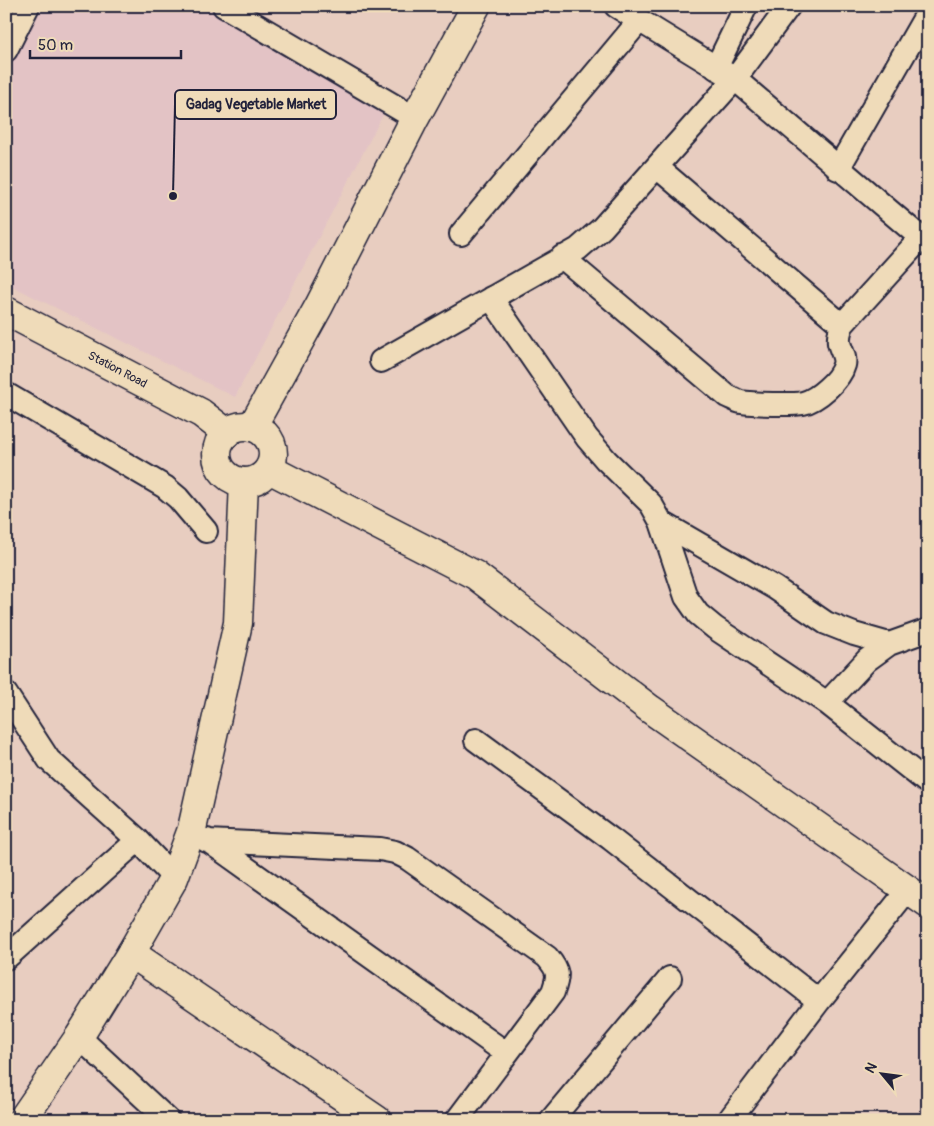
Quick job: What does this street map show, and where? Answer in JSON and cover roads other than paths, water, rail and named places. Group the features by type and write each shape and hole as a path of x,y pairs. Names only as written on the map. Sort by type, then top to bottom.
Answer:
{"main road":[{"path":"240,430 261,431 268,438 272,449 273,459 269,469 254,481 244,482 226,475 218,458 221,440 240,430 319,306 415,118 476,6"},
{"name":"Station Road","path":"6,311 201,413 240,430"},
{"path":"269,469 476,575 650,709 918,897"},
{"path":"22,1120 78,1037 200,835 238,623 244,482"},
{"path":"130,953 377,1120"}],"street":[{"path":"6,50 28,6"},
{"path":"224,6 415,118"},
{"path":"562,257 727,396 740,402 802,403 821,394 839,376 844,366 844,358 839,342 842,324 924,242 725,74 616,6"},
{"path":"725,74 746,6"},
{"path":"382,362 490,298 578,249 602,228 657,167 725,74 789,6"},
{"path":"838,169 928,12"},
{"path":"461,234 639,21"},
{"path":"657,167 842,324"},
{"path":"490,298 587,438 606,460 651,504 661,522 686,597 698,614 715,628 827,703 928,783"},
{"path":"6,394 165,487 178,498 206,531"},
{"path":"661,522 775,588 826,623 854,634 889,644"},
{"path":"827,703 867,660 889,644 928,630"},
{"path":"6,694 49,760 138,840 174,878"},
{"path":"476,740 611,839 819,1002"},
{"path":"200,835 506,1053"},
{"path":"200,835 380,849 395,852 407,858 547,957 557,967 558,979 553,992 457,1120"},
{"path":"6,958 138,840"},
{"path":"729,1120 819,1002 918,897"},
{"path":"550,1120 670,978"},
{"path":"78,1037 166,1119"}],"place":[{"name":"Gadag Vegetable Market","path":"173,196"}]}
